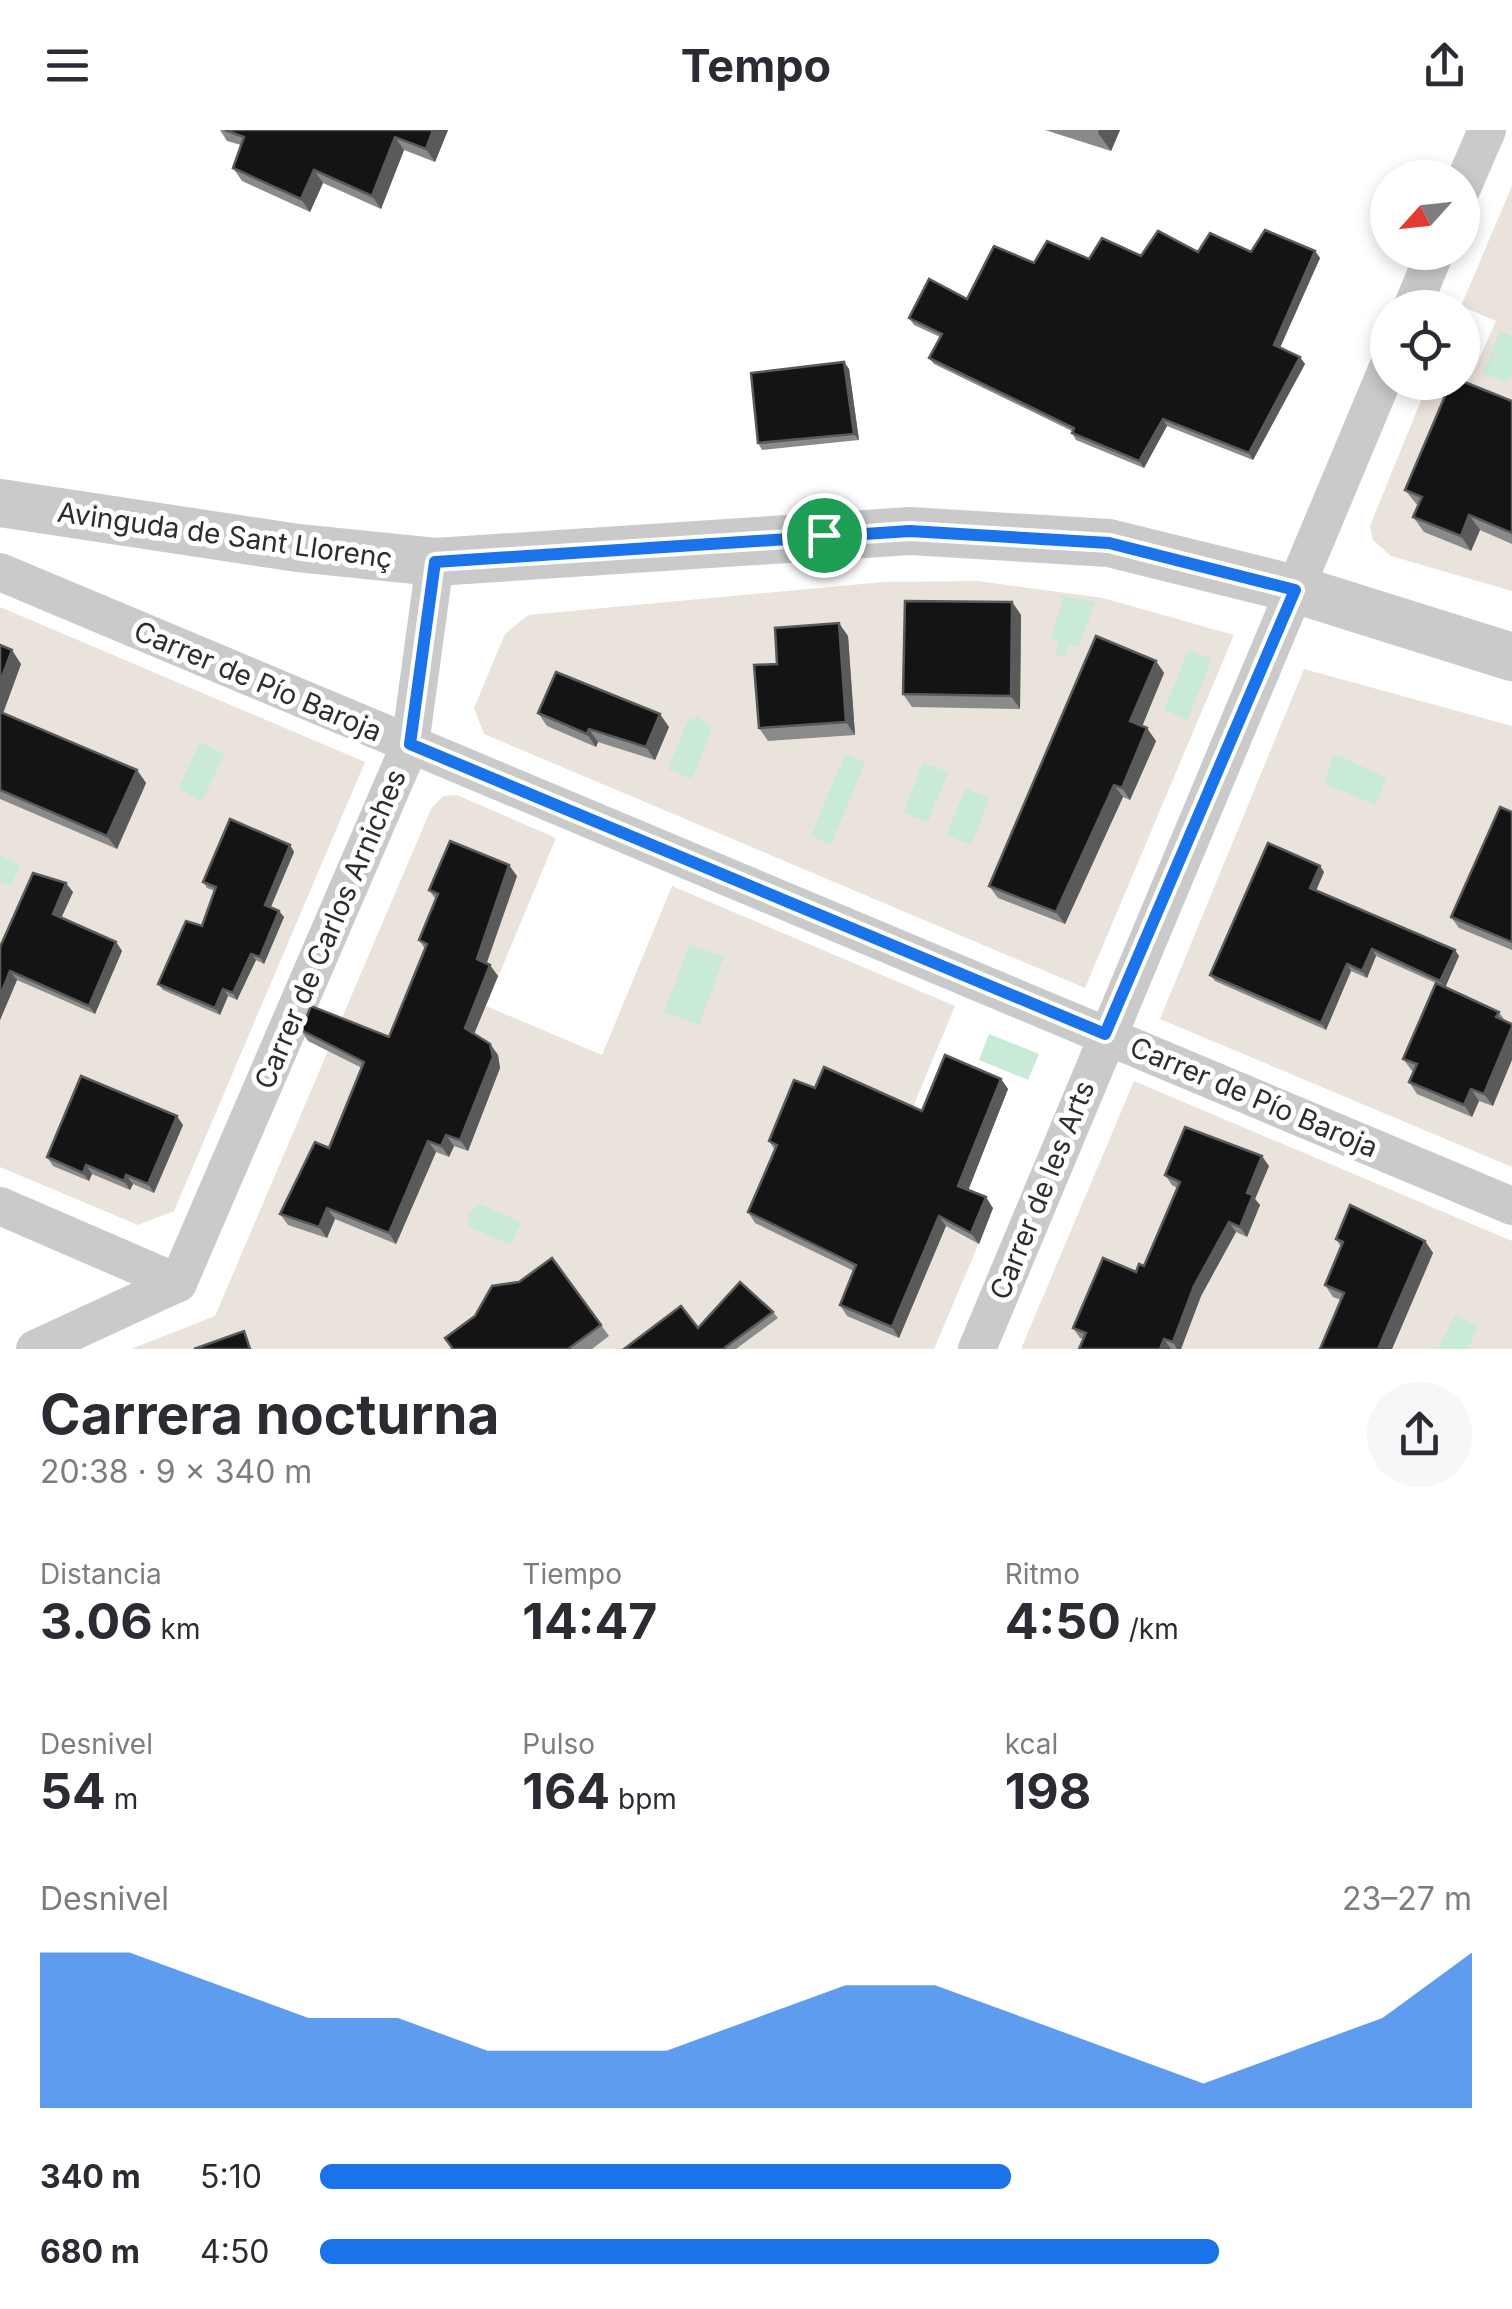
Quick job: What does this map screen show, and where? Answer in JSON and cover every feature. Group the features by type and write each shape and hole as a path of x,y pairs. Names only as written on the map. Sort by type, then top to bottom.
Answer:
{"street":[{"path":"1474,160 1487,130"},
{"name":"Carrer de les Arts","path":"976,1349 1374,400"},
{"name":"Avinguda de Sant Llorenç","path":"0,502 298,548 435,562 910,531 1109,543 1295,590 1512,657"},
{"name":"Carrer de Carlos Arniches","path":"178,1282 410,744 435,562"},
{"name":"Carrer de Pío Baroja","path":"0,572 1512,1206"},
{"path":"0,1206 178,1282"},
{"path":"35,1349 178,1282"}],"shaded area":[{"path":"1512,186 1512,591 1391,556 1373,540 1370,526 1421,400 1480,400 1480,357 1496,321 1480,314 1480,290 1468,290 1476,270 1480,270 1480,261"},
{"path":"1500,331 1512,336 1512,371 1507,383 1483,373"},
{"path":"978,581 1103,598 1234,635 1085,988 484,734 474,708 505,634 528,615 883,582"},
{"path":"1063,596 1096,602 1078,646 1068,645 1064,657 1055,654 1059,642 1051,640"},
{"path":"0,607 365,762 174,1211 138,1225 0,1167"},
{"path":"1189,649 1212,659 1187,720 1164,710"},
{"path":"1304,669 1512,726 1512,1167 1160,1019"},
{"path":"699,717 712,729 692,779 668,769 688,720"},
{"path":"200,742 225,754 202,801 178,789"},
{"path":"845,754 865,762 831,845 811,836"},
{"path":"1333,756 1386,778 1376,805 1325,784"},
{"path":"923,763 948,772 928,822 903,813"},
{"path":"966,788 990,798 971,845 946,835"},
{"path":"457,795 556,838 486,1006 602,1055 672,886 955,1006 880,1186 985,1229 934,1349 131,1349 215,1316 431,809 443,796"},
{"path":"0,856 20,865 11,886 0,882"},
{"path":"690,944 724,957 699,1025 664,1012"},
{"path":"989,1034 1039,1054 1028,1080 979,1060"},
{"path":"1134,1081 1512,1241 1512,1349 1021,1349"},
{"path":"479,1204 521,1222 511,1245 469,1227 467,1215"},
{"path":"1455,1315 1478,1326 1468,1349 1438,1349"}],"building":[{"path":"225,130 433,130 426,149 395,137 372,196 314,170 301,199 233,168 244,137"},
{"path":"1265,230 1315,251 1274,345 1300,357 1249,453 1163,419 1139,461 1072,433 1074,428 929,358 942,334 909,318 929,279 967,299 994,246 1034,263 1047,241 1089,259 1102,238 1141,256 1158,231 1198,252 1210,233 1251,252"},
{"path":"844,362 854,434 758,443 751,373"},
{"path":"1480,388 1512,401 1512,533 1469,515 1461,536 1413,517 1422,497 1405,490 1443,400 1480,400"},
{"path":"905,601 1012,602 1011,696 903,694"},
{"path":"839,623 846,722 759,728 754,665 777,664 775,628"},
{"path":"1096,636 1156,661 1130,721 1147,728 1122,788 1114,785 1056,912 989,886"},
{"path":"0,645 12,650 0,682"},
{"path":"556,672 660,714 646,747 589,729 587,734 538,713"},
{"path":"0,712 137,770 107,836 0,790"},
{"path":"1500,807 1512,812 1512,942 1451,917"},
{"path":"230,819 290,845 265,905 279,911 260,957 251,954 233,993 223,989 215,1008 158,984 186,921 202,926 216,887 203,882"},
{"path":"450,841 509,865 477,959 490,965 465,1028 490,1044 493,1057 460,1140 446,1135 441,1146 428,1141 389,1233 327,1208 319,1227 280,1214 315,1142 329,1148 364,1062 301,1030 311,1006 389,1037 427,944 419,940 438,894 429,890"},
{"path":"1268,843 1320,866 1310,888 1455,950 1440,981 1372,949 1362,971 1347,964 1321,1023 1210,975"},
{"path":"33,873 66,883 53,914 116,942 89,1006 10,971 0,996 0,947"},
{"path":"1436,983 1499,1012 1496,1017 1512,1024 1484,1094 1471,1089 1464,1105 1409,1082 1417,1064 1403,1059"},
{"path":"945,1055 1001,1079 958,1186 986,1197 971,1233 939,1216 892,1327 840,1305 856,1265 748,1212 777,1145 769,1141 794,1080 815,1088 824,1067 922,1111"},
{"path":"81,1076 177,1116 148,1184 126,1175 124,1181 86,1165 83,1173 47,1157"},
{"path":"1185,1127 1262,1156 1247,1193 1253,1195 1240,1227 1229,1222 1194,1286 1173,1342 1164,1339 1160,1349 1079,1349 1086,1333 1073,1328 1103,1258 1136,1272 1139,1264 1144,1266 1180,1182 1165,1175"},
{"path":"1350,1205 1425,1241 1378,1349 1320,1349 1344,1293 1325,1285 1343,1242 1336,1239"},
{"path":"552,1258 601,1325 568,1349 453,1349 445,1338 475,1316 492,1286 519,1282"},
{"path":"740,1282 773,1312 723,1349 624,1349 681,1306 698,1328"},
{"path":"244,1331 250,1349 194,1349"}],"route":[{"path":"910,531 1109,543 1295,590 1105,1034 410,744 435,562 538,559 824,535 910,531"}]}
